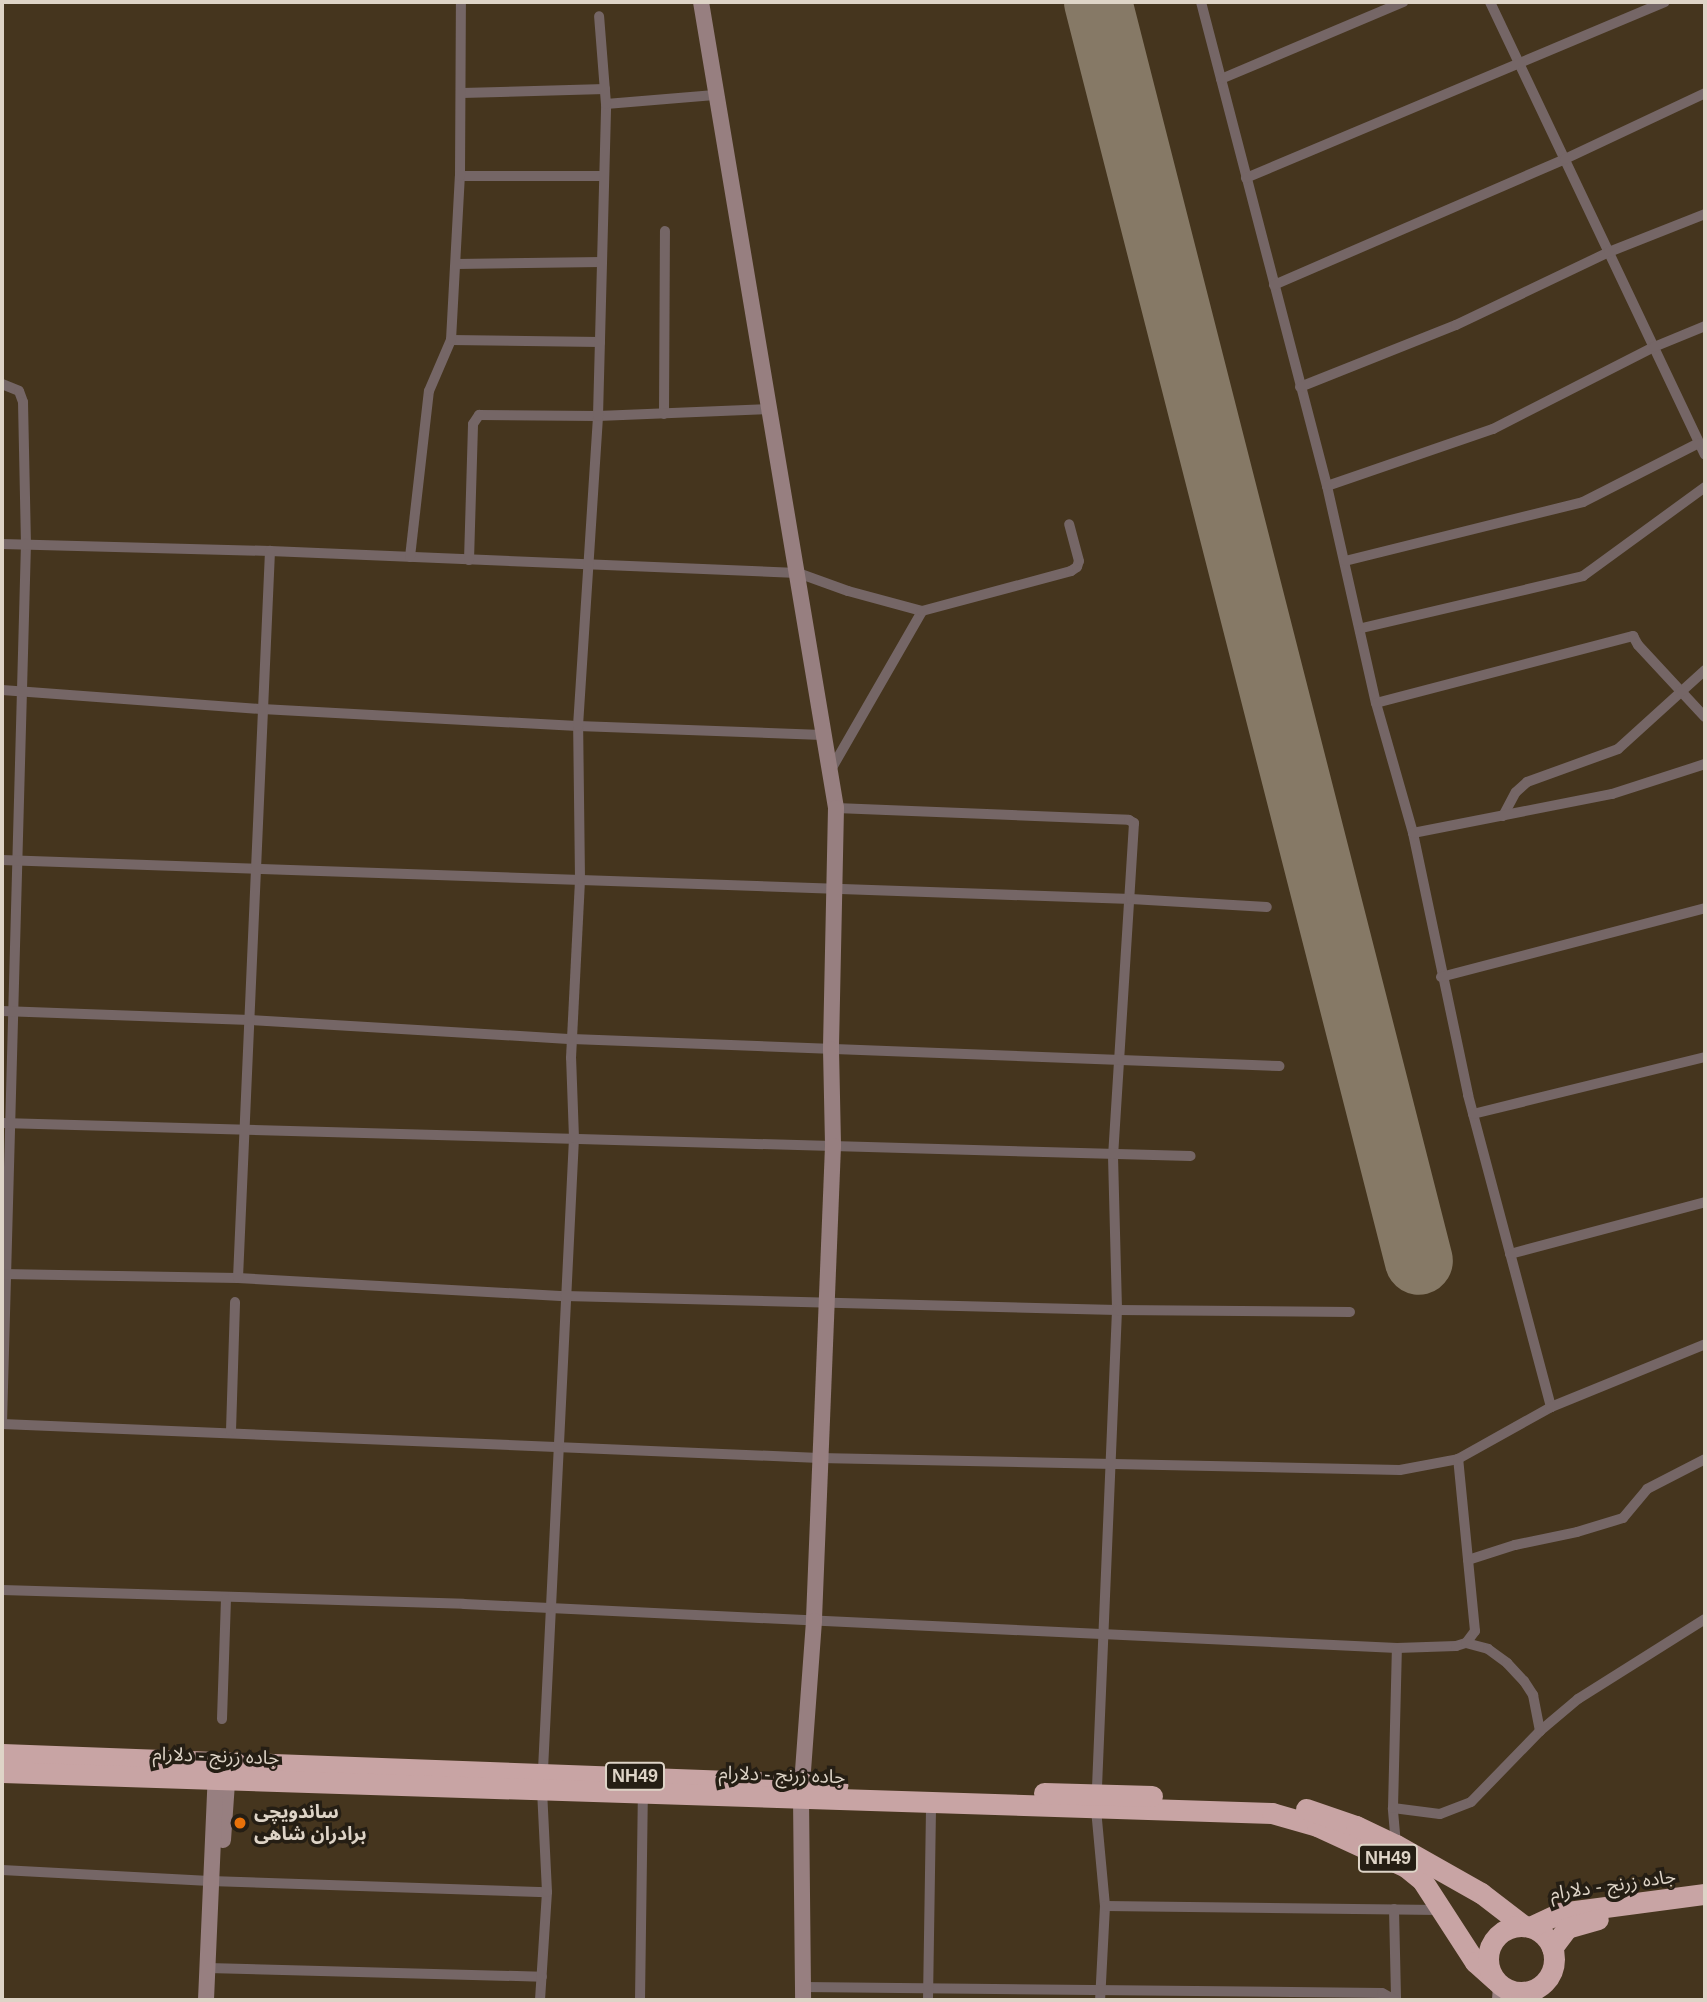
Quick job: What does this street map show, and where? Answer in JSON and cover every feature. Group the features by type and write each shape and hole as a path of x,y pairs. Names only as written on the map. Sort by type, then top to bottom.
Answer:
{"highway":[{"name":"جاده زرنج - دلارام","path":"2,1754 222,1770 1096,1801 1272,1813 1360,1845 1406,1867 1422,1880 1475,1962 1498,1989"},
{"name":"جاده زرنج - دلارام","path":"2,1772 222,1770"},
{"name":"جاده زرنج - دلارام","path":"543,1781 643,1793 801,1790 931,1802 1268,1801 1318,1812 1396,1845 1481,1893 1527,1927 1560,1913 1705,1894"},
{"name":"جاده زرنج - دلارام","path":"1552,1948 1567,1928 1579,1923 1705,1906"},
{"name":"NH49","path":"1527,1927 1547,1939 1552,1948"},
{"path":"1527,1927 1505,1930 1491,1943 1487,1962 1498,1989 1532,1995 1553,1969 1552,1948"}],"street":[{"path":"410,557 429,391 451,340 460,176 461,2"},
{"path":"701,2 836,808 831,1049 834,1146 825,1302 814,1621 801,1790 803,1994 929,1987 1100,1996 1382,1993 1396,2000 1394,1909"},
{"path":"1201,2 1328,486 1377,703 1413,833 1441,977 1473,1114 1551,1408"},
{"path":"1221,79 1403,2"},
{"path":"1490,2 1705,455"},
{"path":"1246,178 1664,2"},
{"path":"540,2000 547,1892 543,1781 574,1138 572,1039 580,879 578,726 598,416 606,104 599,16"},
{"path":"462,93 605,89"},
{"path":"1274,285 1565,159 1705,93"},
{"path":"606,104 715,95"},
{"path":"460,176 604,176"},
{"path":"1300,387 1457,326 1609,252 1705,214"},
{"path":"664,414 665,231"},
{"path":"456,264 602,262"},
{"path":"1328,486 1493,429 1654,346 1705,326"},
{"path":"451,340 600,342"},
{"path":"2,384 19,391 23,402 26,543 20,690 18,860 8,1012 2,1424 231,1431 819,1458 1400,1470 1458,1459 1551,1408 1705,1345"},
{"path":"468,559 474,418 479,415 598,416 769,409"},
{"path":"1345,561 1583,502 1699,443"},
{"path":"1362,628 1583,576 1705,487"},
{"path":"2,544 270,551 798,573 848,591 922,611 1071,571 1077,567 1079,561 1069,524"},
{"path":"238,1278 270,551"},
{"path":"829,773 922,611"},
{"path":"1377,703 1633,636 1680,693 1705,717"},
{"path":"1503,816 1516,792 1527,782 1618,749 1705,670"},
{"path":"2,690 262,709 578,726 823,735"},
{"path":"1413,833 1612,794 1705,764"},
{"path":"836,808 1133,821 1131,899 1113,1156 1117,1310 1108,1463 1096,1801 1105,1906 1100,1996"},
{"path":"2,860 836,888 1267,907"},
{"path":"1441,977 1705,908"},
{"path":"8,1012 250,1020 572,1039 1279,1066"},
{"path":"1473,1114 1705,1057"},
{"path":"6,1123 246,1128 1113,1156 1191,1156"},
{"path":"1510,1254 1705,1202"},
{"path":"3,1273 238,1278 565,1296 1117,1310 1350,1312"},
{"path":"231,1431 235,1302"},
{"path":"1458,1459 1475,1631 1466,1643"},
{"path":"1468,1560 1515,1545 1577,1532 1623,1518 1647,1489 1705,1459"},
{"path":"2,1590 550,1608 1397,1648 1466,1643 1488,1649 1507,1662 1524,1681 1532,1695 1540,1731"},
{"path":"222,1719 226,1599"},
{"path":"1393,1808 1440,1814 1471,1802 1540,1731 1578,1699 1705,1619"},
{"path":"1396,1845 1393,1808 1397,1648"},
{"path":"217,2000 213,1968 214,1881 222,1770"},
{"path":"640,2000 643,1793"},
{"path":"928,2000 931,1802"},
{"path":"2,1870 214,1881 547,1892"},
{"path":"1105,1906 1439,1910"},
{"path":"213,1968 541,1977"},
{"path":"206,2000 213,1968"}],"runway":[{"path":"1098,2 1419,1261"}],"place":[{"name":"ساندویچی برادران شاهی","path":"240,1823"}]}
